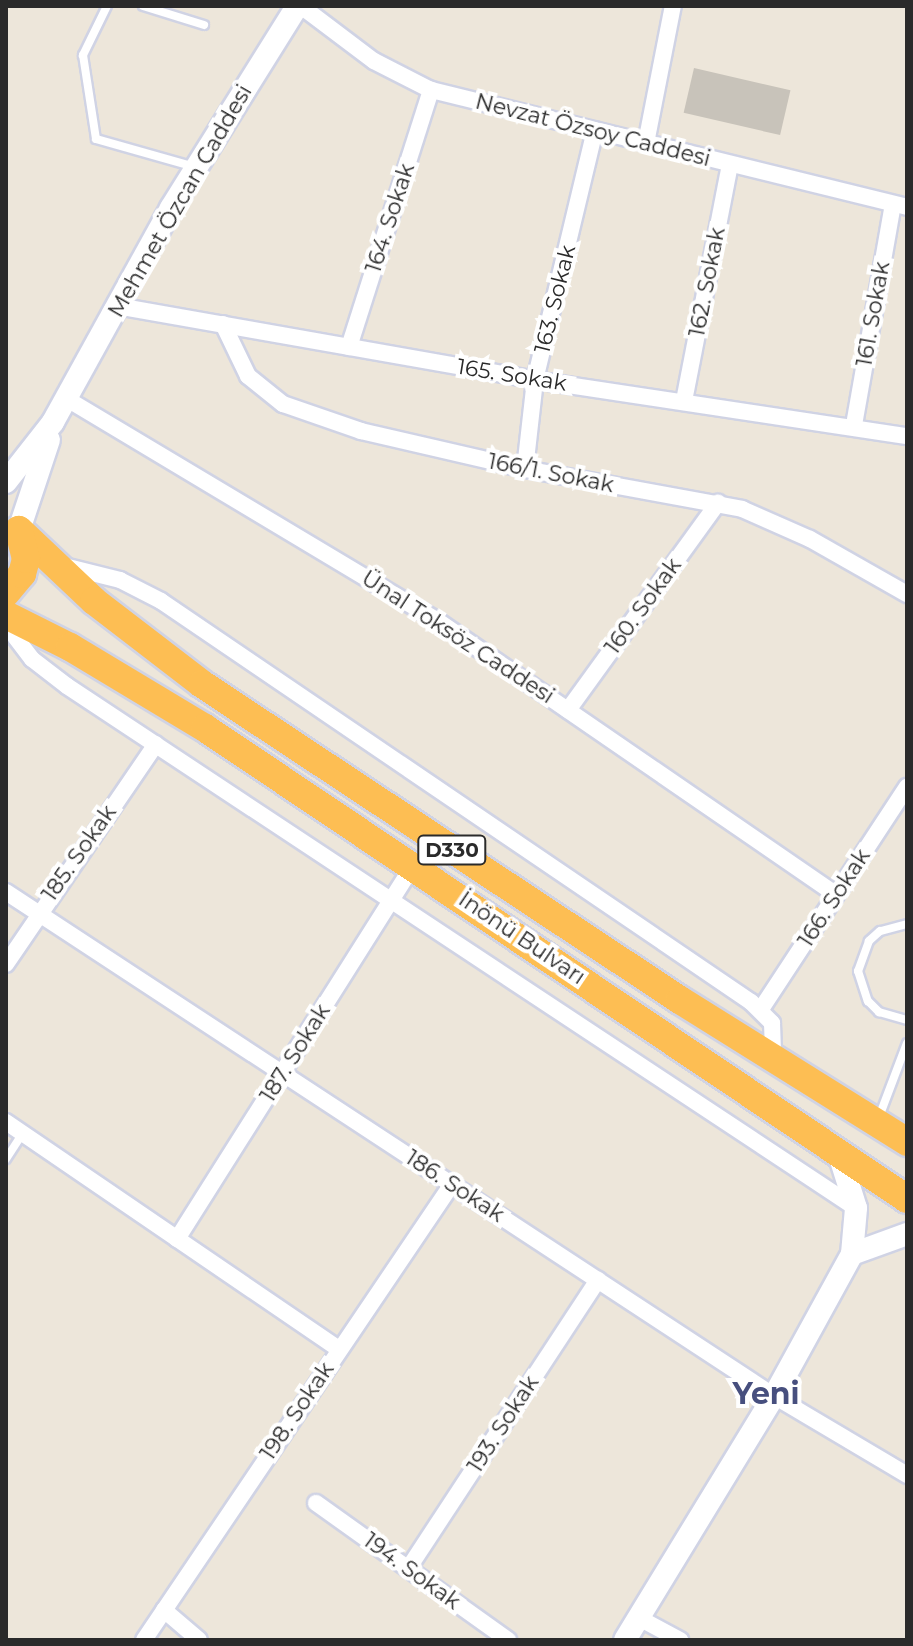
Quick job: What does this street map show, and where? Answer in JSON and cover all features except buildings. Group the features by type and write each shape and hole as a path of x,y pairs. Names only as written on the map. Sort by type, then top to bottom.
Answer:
{"highway":[{"name":"İnönü Bulvarı","path":"12,523 52,563 202,684 773,1058 907,1142"},
{"path":"6,593 22,574 26,559 12,523"},
{"name":"İnönü Bulvarı","path":"6,615 160,701 413,866 907,1199"}],"street":[{"name":"Mehmet Özcan Caddesi","path":"12,523 67,399 117,306 196,167 299,6"},
{"name":"Nevzat Özsoy Caddesi","path":"299,6 374,61 431,90 900,205"},
{"path":"646,143 673,6"},
{"name":"164. Sokak","path":"349,347 431,90"},
{"name":"163. Sokak","path":"525,469 535,380 595,130"},
{"name":"162. Sokak","path":"684,401 730,164"},
{"name":"161. Sokak","path":"854,425 900,205"},
{"name":"165. Sokak","path":"117,306 535,380 854,425 907,436"},
{"name":"166/1. Sokak","path":"223,324 248,376 283,404 361,431 525,469 718,503 810,539 907,594"},
{"name":"Mehmet Özcan Caddesi","path":"6,482 67,399"},
{"name":"Ünal Toksöz Caddesi","path":"67,399 368,577 836,895"},
{"name":"160. Sokak","path":"568,710 718,503"},
{"path":"52,563 120,580 161,601 761,1009 774,1031 773,1058"},
{"name":"İnönü Bulvarı","path":"6,625 19,646 49,673 856,1208"},
{"name":"185. Sokak","path":"6,964 38,912 156,744"},
{"name":"166. Sokak","path":"761,1009 907,787"},
{"name":"187. Sokak","path":"177,1239 413,866"},
{"name":"186. Sokak","path":"6,892 774,1396 907,1475"},
{"path":"6,1122 339,1349"},
{"path":"625,1640 774,1396 852,1254 856,1208 838,1151"},
{"name":"198. Sokak","path":"144,1640 452,1184"},
{"path":"852,1254 903,1238"},
{"name":"193. Sokak","path":"408,1569 598,1280"},
{"name":"194. Sokak","path":"316,1503 508,1640"},
{"path":"164,1610 199,1640"},
{"path":"639,1618 680,1640"}],"lane":[{"path":"107,6 83,55 96,139 196,167"},
{"path":"143,6 204,25"},
{"path":"907,924 880,931 869,941 858,971 868,1001 879,1012 907,1020"},
{"path":"877,1123 907,1043"},
{"path":"6,1159 23,1133"}],"district":[{"name":"Yeni","path":"766,1394"}]}
